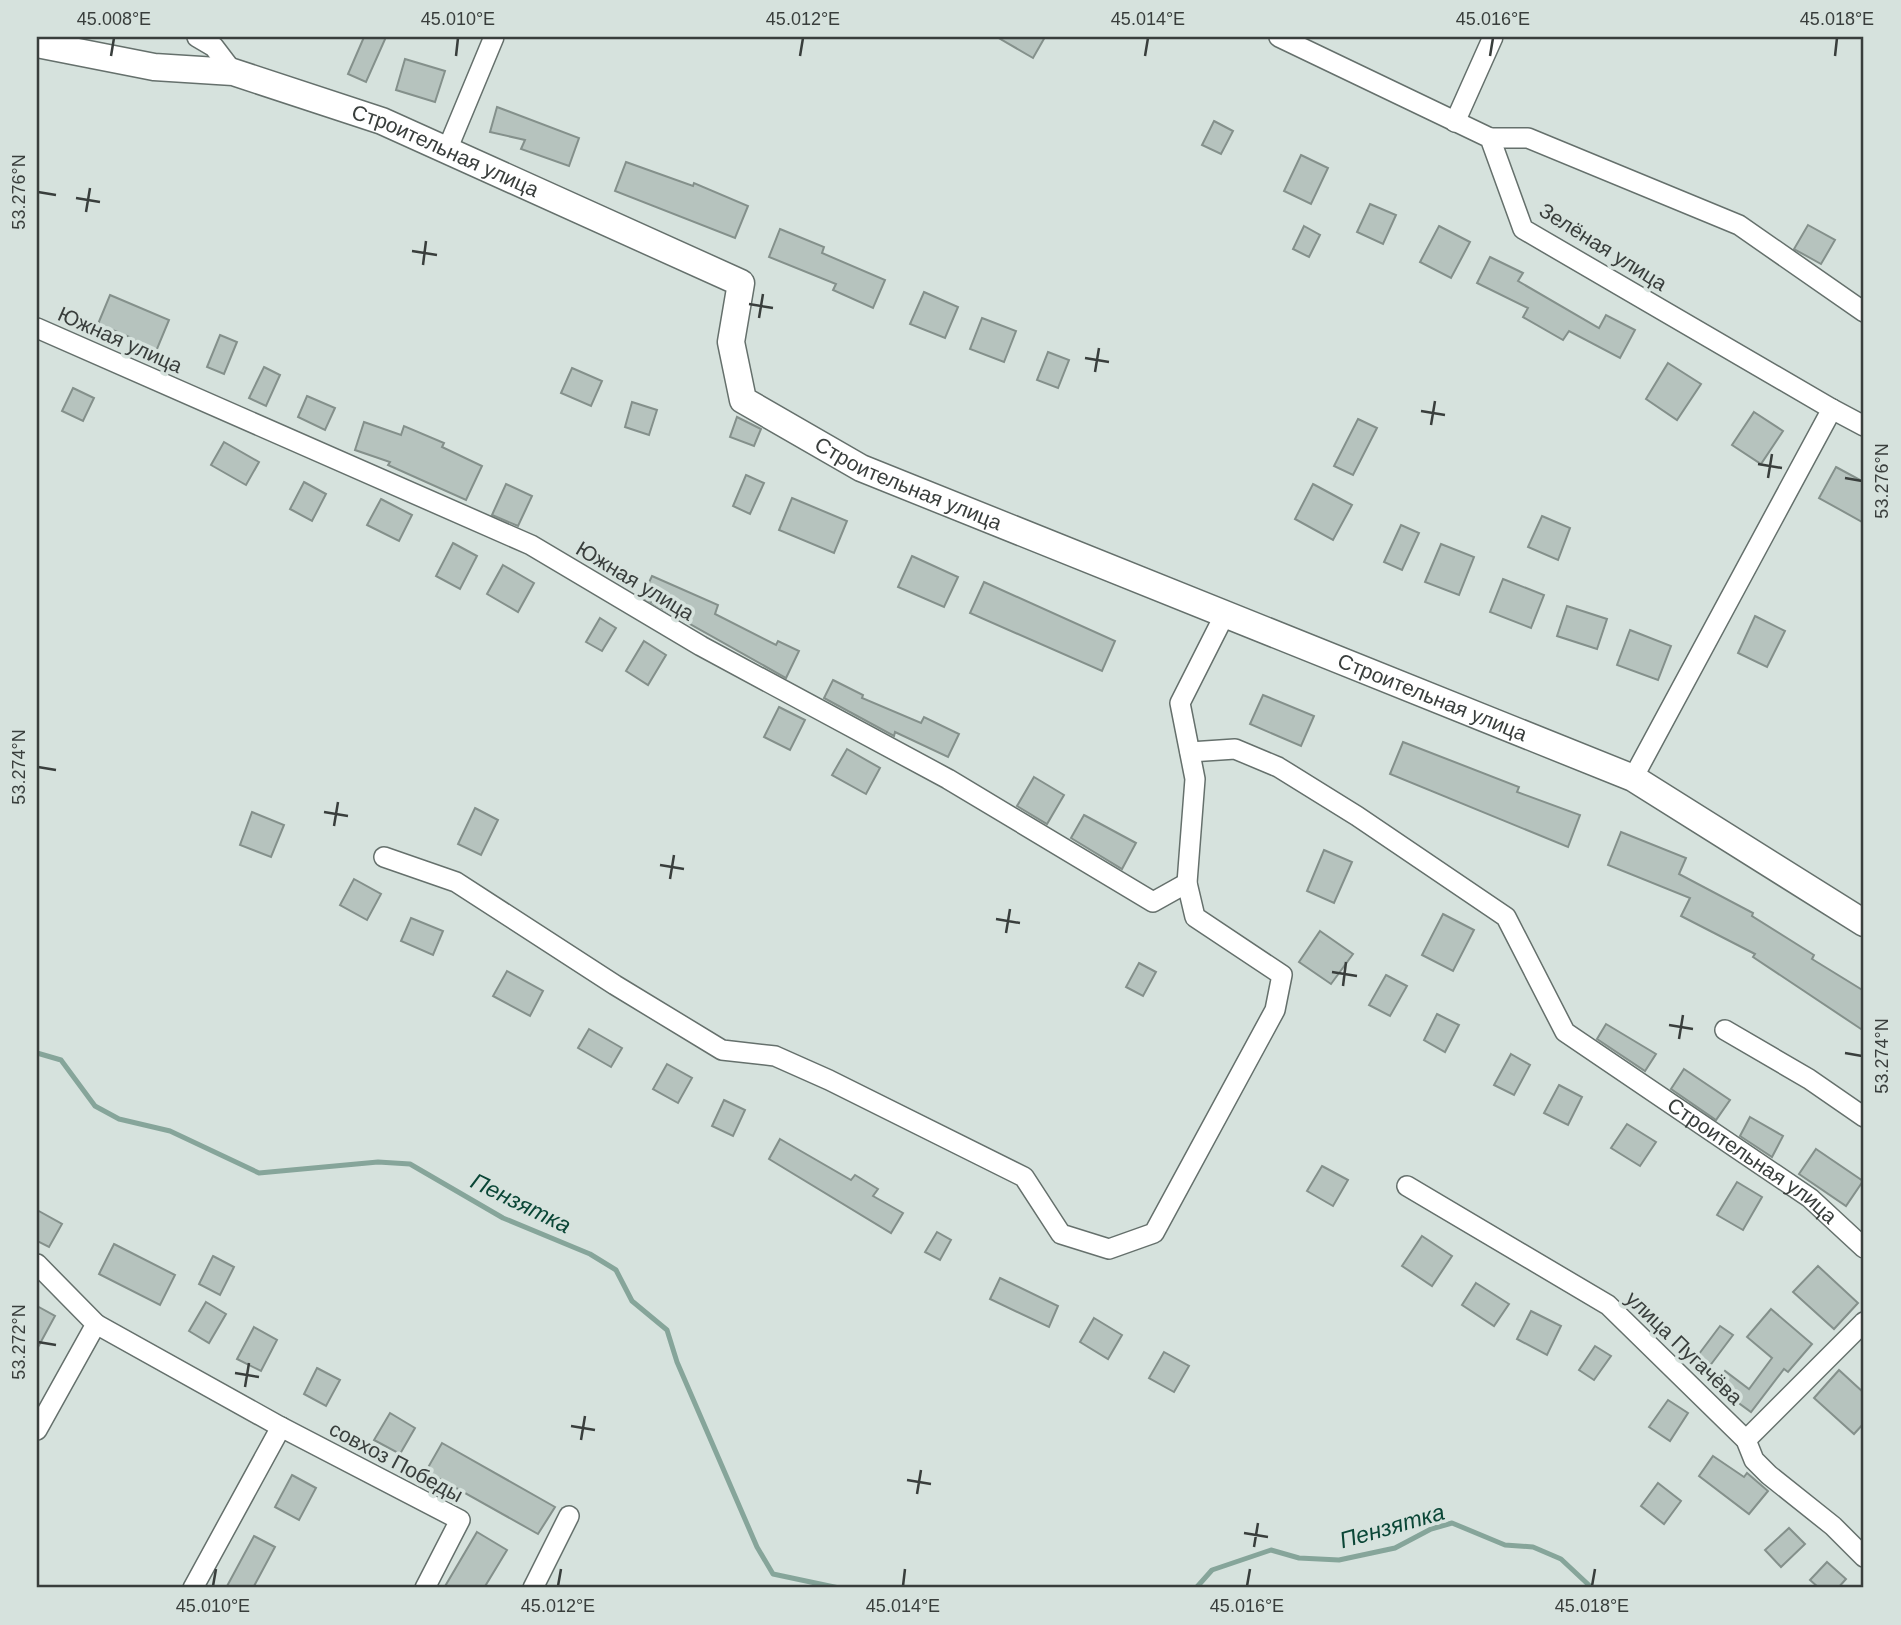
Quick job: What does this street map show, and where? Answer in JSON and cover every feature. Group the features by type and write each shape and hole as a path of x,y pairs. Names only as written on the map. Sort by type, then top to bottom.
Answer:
{"street":[{"path":"197,37 214,47 233,72"},
{"path":"447,150 494,37"},
{"path":"1279,37 1490,138 1528,138 1739,225 1864,312"},
{"path":"1455,121 1493,37"},
{"name":"Строительная улица","path":"37,44 154,67 233,72 382,121 741,283 731,342 743,400 860,468 1633,778 1864,923"},
{"name":"Зелёная улица","path":"1490,138 1523,229 1864,426"},
{"name":"Южная улица","path":"37,328 531,545 701,646 948,779 1153,902 1187,883"},
{"path":"1633,778 1832,409"},
{"path":"384,857 456,882 615,985 722,1050 775,1056 1024,1177 1061,1234 1109,1249 1154,1233 1276,1010 1282,975 1195,917 1187,883 1195,779 1180,704 1225,614"},
{"name":"Строительная улица","path":"1190,752 1235,749 1278,767 1357,816 1506,917 1565,1032 1810,1198 1864,1248"},
{"path":"1725,1030 1808,1079 1864,1117"},
{"name":"улица Пугачёва","path":"1407,1186 1608,1305 1746,1440 1754,1460 1769,1475 1833,1526 1864,1557"},
{"name":"совхоз Победы","path":"37,1265 96,1324 281,1427 460,1521 425,1588"},
{"path":"1746,1440 1864,1322"},
{"path":"37,1430 96,1324"},
{"path":"193,1588 281,1427"},
{"path":"533,1588 569,1516"}],"building":[{"path":"364,37 386,37 366,82 348,74"},
{"path":"997,37 1045,37 1033,58"},
{"path":"405,59 445,71 435,102 396,90"},
{"path":"497,107 579,138 569,166 521,149 525,140 490,132"},
{"path":"1214,121 1233,131 1221,154 1202,145"},
{"path":"1301,155 1328,168 1311,204 1284,191"},
{"path":"626,162 693,186 694,183 748,206 735,238 615,191"},
{"path":"1370,204 1396,215 1383,244 1357,232"},
{"path":"1808,225 1835,240 1821,264 1794,249"},
{"path":"1304,226 1320,235 1309,257 1293,249"},
{"path":"1439,226 1470,242 1451,278 1420,262"},
{"path":"780,229 824,247 822,253 885,280 873,308 833,290 836,284 769,257"},
{"path":"1490,257 1523,273 1518,281 1599,328 1606,315 1635,330 1620,358 1569,331 1563,340 1523,317 1528,308 1477,283"},
{"path":"924,292 958,307 945,338 910,324"},
{"path":"110,295 169,320 152,361 127,351 132,338 98,324"},
{"path":"982,318 1016,331 1004,362 970,349"},
{"path":"220,335 237,342 224,374 207,367"},
{"path":"1048,352 1069,360 1058,388 1037,380"},
{"path":"1668,363 1701,384 1677,420 1646,399"},
{"path":"264,367 280,375 266,406 249,398"},
{"path":"572,368 602,381 591,406 561,393"},
{"path":"73,388 94,398 83,421 62,411"},
{"path":"307,396 335,408 325,430 298,417"},
{"path":"632,402 657,410 649,435 625,427"},
{"path":"1754,412 1783,431 1761,464 1732,445"},
{"path":"737,417 761,429 754,446 730,437"},
{"path":"1358,419 1377,428 1353,475 1334,466"},
{"path":"364,422 401,435 404,426 444,443 442,447 482,466 466,500 388,465 390,462 355,450"},
{"path":"224,442 259,462 246,485 211,465"},
{"path":"1836,467 1864,482 1864,523 1819,498"},
{"path":"746,475 764,483 750,514 733,506"},
{"path":"304,482 326,494 312,521 290,509"},
{"path":"506,484 532,496 518,526 492,515"},
{"path":"1313,484 1352,505 1333,540 1295,519"},
{"path":"792,498 847,521 834,553 779,530"},
{"path":"381,499 412,515 399,541 367,525"},
{"path":"1542,516 1570,528 1558,560 1528,547"},
{"path":"1401,525 1419,533 1402,570 1384,562"},
{"path":"453,543 477,556 460,589 436,576"},
{"path":"1441,544 1474,557 1459,595 1425,582"},
{"path":"912,556 958,577 944,607 898,587"},
{"path":"503,565 534,583 518,612 487,594"},
{"path":"652,576 718,605 715,614 776,645 778,641 799,651 786,678 642,597"},
{"path":"1503,579 1544,595 1531,628 1490,612"},
{"path":"984,582 1115,641 1102,671 970,613"},
{"path":"1567,606 1607,619 1597,649 1557,636"},
{"path":"1755,616 1785,631 1767,667 1738,653"},
{"path":"600,618 616,628 602,651 586,642"},
{"path":"1630,630 1671,646 1658,680 1617,665"},
{"path":"644,641 666,655 648,685 626,671"},
{"path":"833,680 863,695 862,698 921,723 924,717 959,734 948,757 895,732 894,736 824,698"},
{"path":"1263,695 1314,716 1301,746 1250,724"},
{"path":"779,707 805,720 790,750 764,737"},
{"path":"1403,742 1519,787 1517,792 1580,815 1568,847 1390,774"},
{"path":"847,749 880,768 866,794 832,775"},
{"path":"1034,777 1064,795 1047,824 1017,806"},
{"path":"475,808 498,820 481,855 458,844"},
{"path":"252,812 284,825 271,857 240,845"},
{"path":"1084,815 1136,843 1122,869 1071,838"},
{"path":"1621,832 1686,858 1679,874 1753,913 1752,916 1814,955 1812,959 1864,991 1864,1031 1753,957 1755,954 1681,916 1690,898 1608,865"},
{"path":"1324,850 1352,862 1334,903 1307,891"},
{"path":"354,879 381,894 367,920 340,905"},
{"path":"1443,914 1474,930 1453,971 1422,955"},
{"path":"411,918 443,931 433,955 401,941"},
{"path":"1320,931 1353,954 1331,984 1299,962"},
{"path":"1139,963 1156,972 1143,996 1126,987"},
{"path":"507,971 543,991 530,1016 493,996"},
{"path":"1386,975 1407,986 1390,1016 1369,1005"},
{"path":"1437,1014 1459,1025 1445,1052 1424,1040"},
{"path":"1606,1024 1656,1054 1645,1071 1597,1039"},
{"path":"589,1029 622,1048 611,1067 578,1048"},
{"path":"1511,1054 1530,1065 1514,1095 1494,1085"},
{"path":"667,1064 692,1078 678,1103 653,1089"},
{"path":"1684,1069 1730,1100 1716,1120 1671,1089"},
{"path":"1559,1085 1582,1097 1568,1125 1544,1113"},
{"path":"724,1100 745,1110 733,1136 712,1126"},
{"path":"1750,1117 1783,1136 1772,1157 1740,1136"},
{"path":"1627,1124 1656,1142 1640,1166 1611,1148"},
{"path":"780,1139 851,1180 855,1175 878,1189 873,1196 903,1213 891,1233 769,1159"},
{"path":"1816,1149 1863,1181 1846,1206 1799,1174"},
{"path":"1322,1166 1348,1180 1333,1206 1307,1191"},
{"path":"1737,1182 1762,1197 1743,1230 1717,1215"},
{"path":"37,1210 62,1224 49,1247 37,1241"},
{"path":"937,1232 951,1240 940,1260 925,1252"},
{"path":"1422,1236 1452,1256 1432,1286 1402,1266"},
{"path":"114,1244 175,1275 160,1305 99,1274"},
{"path":"213,1256 234,1267 220,1295 199,1284"},
{"path":"1818,1266 1858,1303 1834,1329 1793,1292"},
{"path":"1000,1278 1058,1306 1049,1327 990,1299"},
{"path":"1476,1283 1509,1304 1494,1326 1462,1305"},
{"path":"206,1302 226,1314 209,1343 189,1331"},
{"path":"37,1306 55,1316 37,1349"},
{"path":"1771,1309 1812,1344 1788,1372 1784,1369 1751,1412 1714,1385 1725,1371 1749,1389 1772,1358 1747,1337"},
{"path":"1531,1311 1561,1326 1547,1355 1517,1339"},
{"path":"1094,1318 1122,1335 1108,1359 1080,1342"},
{"path":"1720,1326 1733,1335 1706,1371 1693,1362"},
{"path":"254,1327 277,1340 261,1371 237,1359"},
{"path":"1595,1346 1611,1356 1594,1380 1579,1370"},
{"path":"1164,1352 1189,1366 1174,1392 1149,1378"},
{"path":"317,1368 340,1380 326,1406 304,1394"},
{"path":"1839,1370 1864,1393 1864,1423 1854,1434 1814,1398"},
{"path":"1668,1400 1688,1413 1670,1441 1649,1427"},
{"path":"390,1413 415,1428 400,1454 374,1440"},
{"path":"442,1443 555,1507 538,1534 426,1471"},
{"path":"1713,1456 1744,1477 1747,1473 1768,1491 1749,1514 1699,1476"},
{"path":"292,1475 316,1488 299,1520 275,1507"},
{"path":"1658,1483 1681,1501 1664,1524 1641,1506"},
{"path":"1789,1528 1805,1544 1781,1567 1765,1550"},
{"path":"477,1532 507,1550 484,1588 444,1588"},
{"path":"254,1536 275,1547 253,1588 226,1588"},
{"path":"1827,1562 1846,1579 1838,1588 1819,1588 1810,1580"}],"waterway":[{"name":"Пензятка","path":"37,1053 61,1060 95,1106 119,1119 170,1131 259,1173 378,1162 410,1164 503,1218 590,1254 616,1270 632,1301 667,1330 677,1362 757,1547 773,1574 839,1588"},
{"name":"Пензятка","path":"1196,1588 1212,1570 1271,1550 1299,1558 1339,1560 1395,1548 1431,1529 1452,1523 1505,1545 1533,1547 1561,1559 1592,1588"}]}
